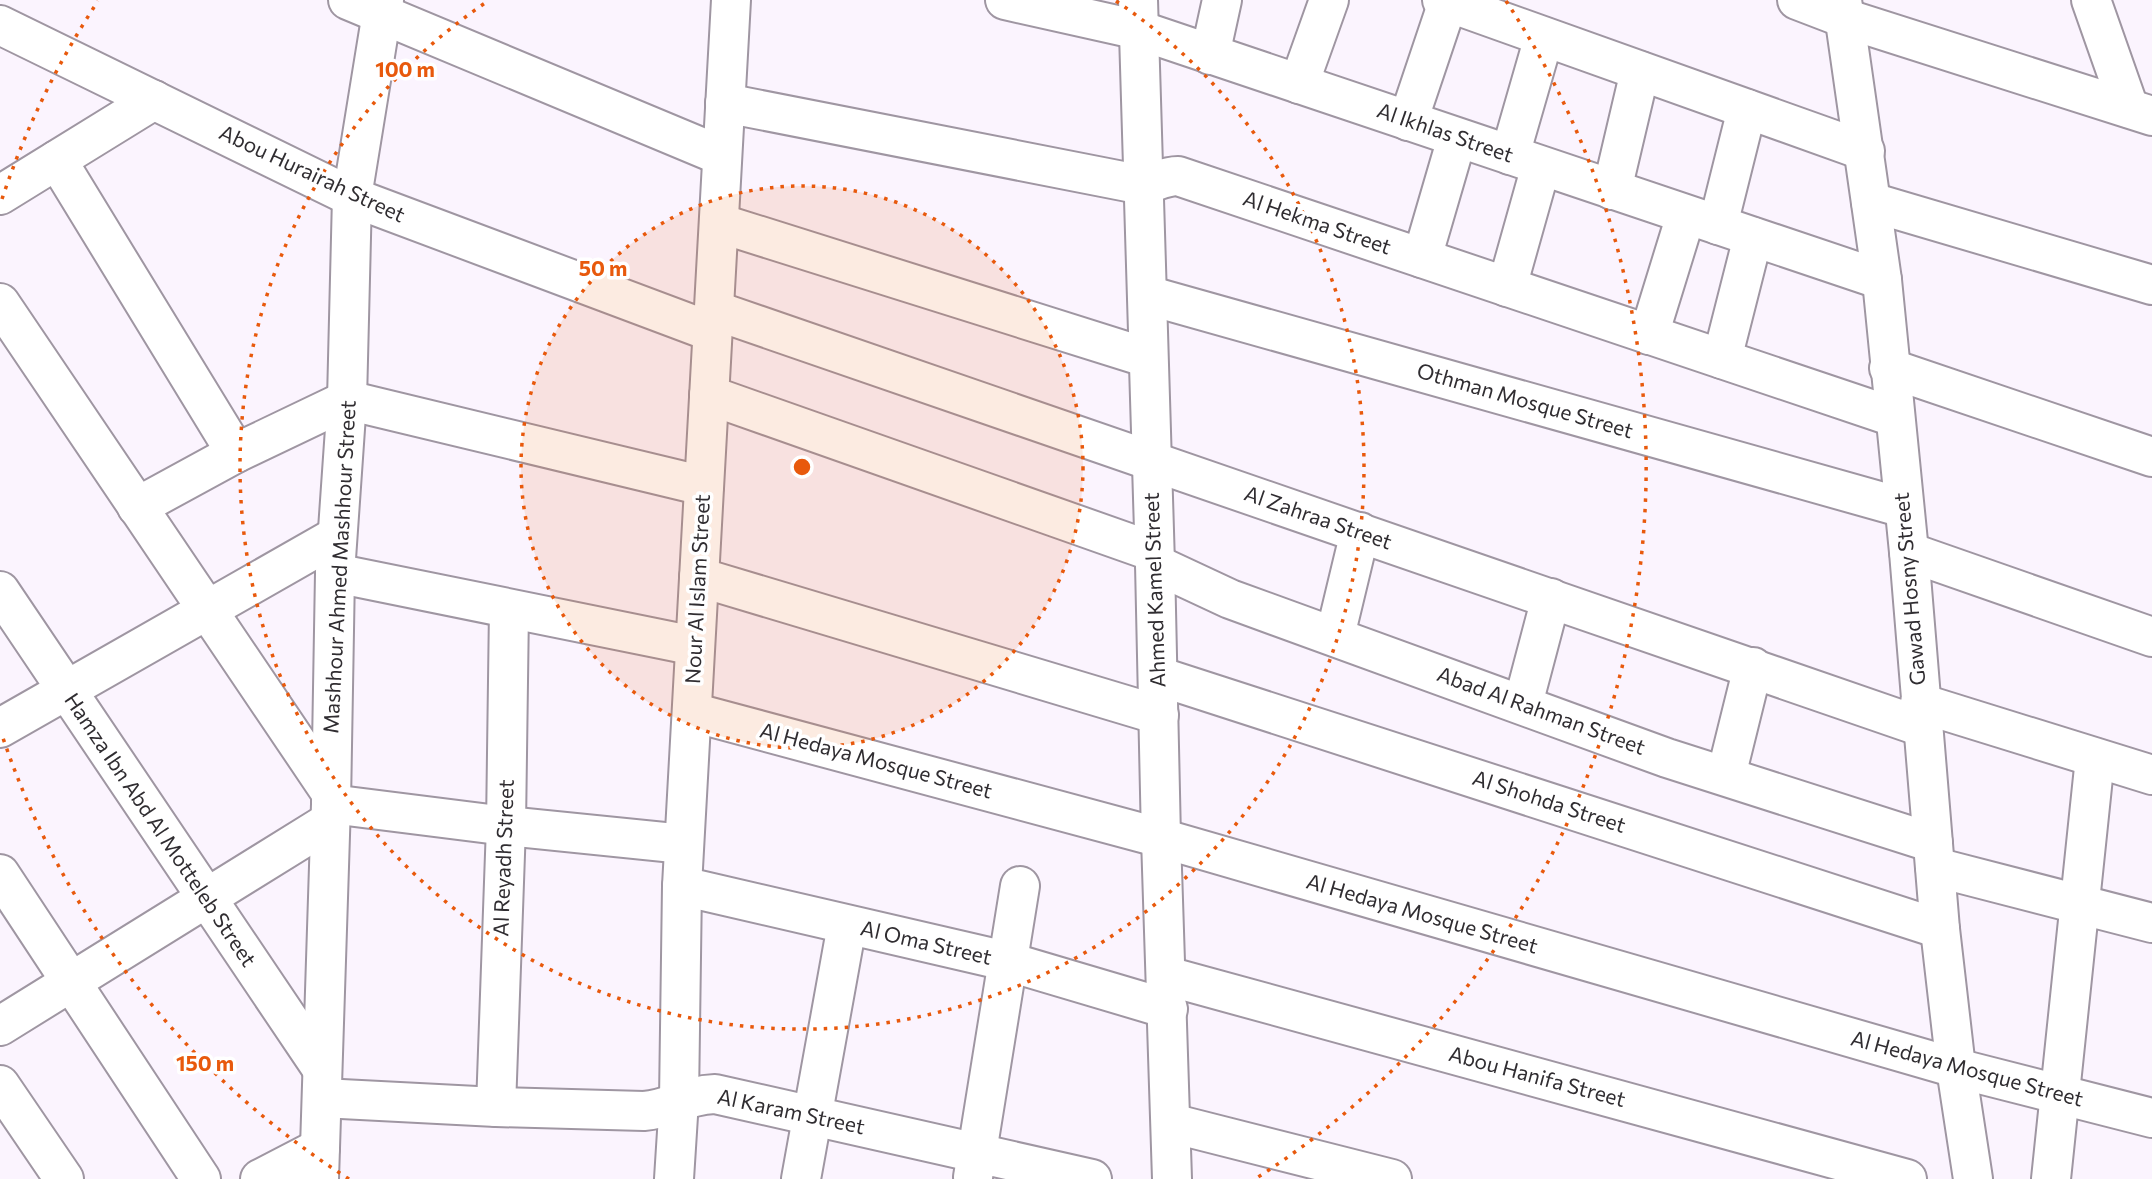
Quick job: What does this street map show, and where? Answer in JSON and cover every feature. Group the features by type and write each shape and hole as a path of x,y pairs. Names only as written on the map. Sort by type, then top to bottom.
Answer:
{"street":[{"name":"Nour Al Islam Street","path":"674,1179 684,844 731,0"},
{"name":"Al Ikhlas Street","path":"1004,0 1138,15 1210,55 1882,280"},
{"path":"1210,55 1222,0"},
{"path":"1299,85 1329,0"},
{"path":"1797,0 1843,9 2141,112"},
{"path":"2091,0 2141,112"},
{"path":"1408,121 1445,1 1865,151"},
{"path":"371,5 722,156"},
{"name":"Mashhour Ahmed Mashhour Street","path":"320,1164 335,573 347,400 352,197 371,5"},
{"name":"Gawad Hosny Street","path":"1843,9 1882,280 1909,552 1940,929 1956,1068 1973,1179"},
{"name":"Ahmed Kamel Street","path":"1138,15 1172,1179"},
{"name":"Abou Hurairah Street","path":"0,25 352,197 713,321"},
{"path":"1507,287 1544,37"},
{"path":"1612,190 1640,71"},
{"path":"0,195 154,100"},
{"name":"Al Hekma Street","path":"725,103 1143,185 1167,176 1178,176 1894,417"},
{"path":"1722,359 1719,226 1747,109"},
{"path":"1422,258 1457,138"},
{"path":"57,160 236,453"},
{"path":"1871,201 2152,285"},
{"path":"719,223 1148,358"},
{"path":"1649,335 1719,226"},
{"name":"Othman Mosque Street","path":"1147,295 1904,508"},
{"path":"0,303 207,610 331,806"},
{"name":"Al Zahraa Street","path":"713,321 1152,461 1753,667 1921,715 2095,758 2152,775"},
{"path":"1889,368 2152,457"},
{"name":"Abad Al Rahman Street","path":"709,395 1155,558 1230,599 1667,758 1726,776 1934,855 2080,904 2152,923"},
{"path":"137,507 236,453 347,400 704,486"},
{"path":"1335,636 1360,532"},
{"path":"0,728 337,536"},
{"path":"1909,552 2152,636"},
{"path":"335,573 695,646"},
{"path":"699,576 1158,715"},
{"name":"Hamza Ibn Abd Al Motteleb Street","path":"0,591 206,898 322,1083"},
{"path":"1523,704 1551,598"},
{"name":"Al Reyadh Street","path":"496,1107 506,826 509,610"},
{"path":"1726,776 1753,667"},
{"name":"Al Shohda Street","path":"1158,677 1940,929"},
{"name":"Al Hedaya Mosque Street","path":"692,712 1161,838 1956,1068 2152,1118"},
{"path":"2051,1179 2095,758"},
{"path":"0,1026 206,898 331,806 684,844"},
{"path":"0,874 201,1179"},
{"name":"Al Oma Street","path":"682,886 1006,961 1167,992"},
{"path":"974,1166 1020,886"},
{"path":"801,1179 847,925"},
{"name":"Abou Hanifa Street","path":"1167,992 1908,1179"},
{"name":"Al Karam Street","path":"322,1083 496,1107 662,1110 696,1095 715,1094 812,1116 974,1166 1092,1179"},
{"path":"0,1085 64,1179"},
{"path":"1171,1123 1392,1179"},
{"path":"260,1179 320,1164"}]}
